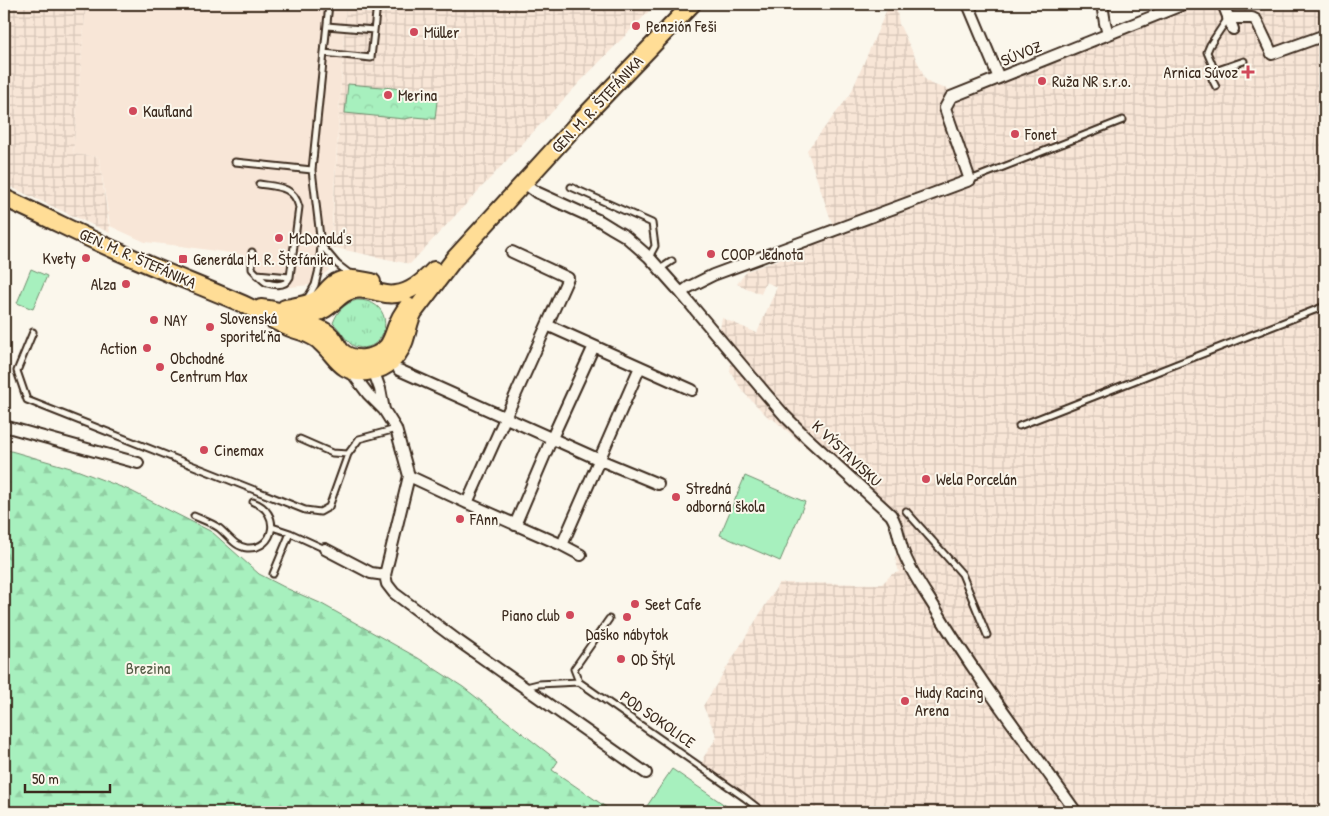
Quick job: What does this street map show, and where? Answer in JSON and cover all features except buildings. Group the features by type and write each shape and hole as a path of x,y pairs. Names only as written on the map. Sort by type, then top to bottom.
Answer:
{"main road":[{"name":"GEN. M. R. ŠTEFÁNIKA","path":"436,276 410,320 404,345 392,362 385,365 386,347 402,314 410,304 436,276 455,258 578,122 692,4"},
{"name":"GEN. M. R. ŠTEFÁNIKA","path":"4,198 119,252 247,306 324,330"},
{"name":"GEN. M. R. ŠTEFÁNIKA","path":"272,314 308,315 333,284 342,279 356,279 387,286 436,276"},
{"name":"GEN. M. R. ŠTEFÁNIKA","path":"272,314 318,299 326,292 342,294 360,289 390,295 398,294 436,276"},
{"path":"356,279 379,293 388,302 395,317 395,329"},
{"path":"326,292 324,330 328,351"},
{"name":"GEN. M. R. ŠTEFÁNIKA","path":"272,314 289,328 314,337 321,342 338,362 350,370"},
{"path":"324,330 330,334 337,346 352,358 372,357 385,365"},
{"path":"350,370 367,372 385,365"}],"street":[{"path":"968,4 999,78"},
{"path":"1102,4 1108,34"},
{"name":"SÚVOZ","path":"970,180 945,108 951,98 1184,4"},
{"path":"1223,4 1233,29"},
{"path":"1228,18 1252,18 1256,20 1272,54 1325,35"},
{"path":"681,293 713,275 970,180"},
{"name":"K VÝSTAVISKU","path":"524,183 536,192 613,228 649,257 785,416 891,515 897,524 902,549 909,563 962,652 1011,724 1076,812"},
{"path":"467,503 568,278 512,252"},
{"path":"547,325 692,390"},
{"path":"515,525 594,346"},
{"path":"384,410 380,389 385,365 658,484"},
{"path":"562,544 640,367"},
{"path":"350,370 368,394 384,410 396,429 409,476 385,575 387,584 394,593 457,640 646,773"},
{"path":"4,426 138,463"},
{"path":"409,476 515,525 562,544 581,556"},
{"path":"325,549 371,573 385,575"}],"lane":[{"path":"301,305 311,294 319,269 321,244 312,170 329,4"},
{"path":"324,53 371,58 377,4"},
{"path":"1216,71 1207,52 1228,18"},
{"path":"327,26 374,30"},
{"path":"1216,87 1212,79 1216,71 1244,61"},
{"path":"970,180 1123,120"},
{"path":"235,162 312,170"},
{"path":"252,252 252,269 266,283 284,284 288,282 299,207 297,200 286,189 259,184"},
{"path":"571,187 652,223 655,246 649,257"},
{"path":"321,244 328,256 356,279"},
{"path":"660,269 672,261"},
{"path":"319,269 326,292"},
{"path":"1018,426 1325,306"},
{"path":"33,332 17,371 28,400 305,510 320,512 329,506 348,454 359,439 396,429"},
{"path":"300,439 332,453 348,454"},
{"path":"194,516 213,524 236,544 247,548 259,546 268,538 272,527 268,511 264,506 253,502"},
{"path":"906,511 962,574 987,634"},
{"path":"272,527 325,549"},
{"path":"273,574 290,533"},
{"path":"525,688 538,684 579,682 574,669 609,619"},
{"name":"POD SOKOLICE","path":"579,682 746,798 763,812"}],"shaded area":[{"path":"4,4 86,4 73,154 99,157 110,233 4,184"},
{"path":"86,4 346,4 329,270 310,285 280,288 261,281 252,272 244,255 145,242 110,226 99,157 73,154"},
{"name":"Merina","path":"346,4 656,4 579,83 410,264 331,247"},
{"path":"890,4 898,4 899,24 924,78 931,84 950,90 1169,4 1325,4 1325,812 760,812 700,765 717,737 703,706 779,583 882,584 892,574 899,572 895,558 898,551 893,532 887,520 808,449 773,419 769,418 743,392 730,371 731,364 717,345 722,318 757,333 777,287 766,282 761,294 737,284 747,271 795,253 785,249 796,240 832,223 807,150 850,95"}],"green space":[{"path":"348,84 438,92 435,119 415,117 404,119 345,113"},
{"path":"31,269 47,276 33,309 17,303"},
{"path":"357,300 371,302 380,309 384,318 384,328 381,337 375,344 365,347 351,344 333,323 342,308 348,303"},
{"name":"Brezina","path":"4,449 74,469 129,490 212,532 259,574 320,603 418,658 463,687 558,761 552,770 613,812 4,812"},
{"path":"745,476 805,502 780,561 720,535"},
{"path":"672,769 735,812 643,812"}],"place":[{"name":"Penzión Feši","path":"636,26"},
{"name":"Müller","path":"414,32"},
{"name":"Arnica Súvoz","path":"1248,72"},
{"name":"Ruža NR s.r.o.","path":"1042,81"},
{"name":"Merina","path":"388,95"},
{"name":"Kaufland","path":"133,111"},
{"name":"Fonet","path":"1015,134"},
{"name":"McDonald's","path":"279,238"},
{"name":"COOP Jednota","path":"711,254"},
{"name":"Kvety","path":"86,258"},
{"name":"Generála M. R. Štefánika","path":"183,259"},
{"name":"Alza","path":"126,284"},
{"name":"NAY","path":"154,320"},
{"name":"Slovenská sporiteľňa","path":"210,327"},
{"name":"Action","path":"147,348"},
{"name":"Obchodné Centrum Max","path":"160,367"},
{"name":"Cinemax","path":"204,450"},
{"name":"Wela Porcelán","path":"926,479"},
{"name":"Stredná odborná škola","path":"676,497"},
{"name":"FAnn","path":"460,519"},
{"name":"Seet Cafe","path":"635,604"},
{"name":"Piano club","path":"570,615"},
{"name":"Daško nábytok","path":"627,617"},
{"name":"OD Štýl","path":"621,659"},
{"name":"Hudy Racing Arena","path":"905,701"}]}
